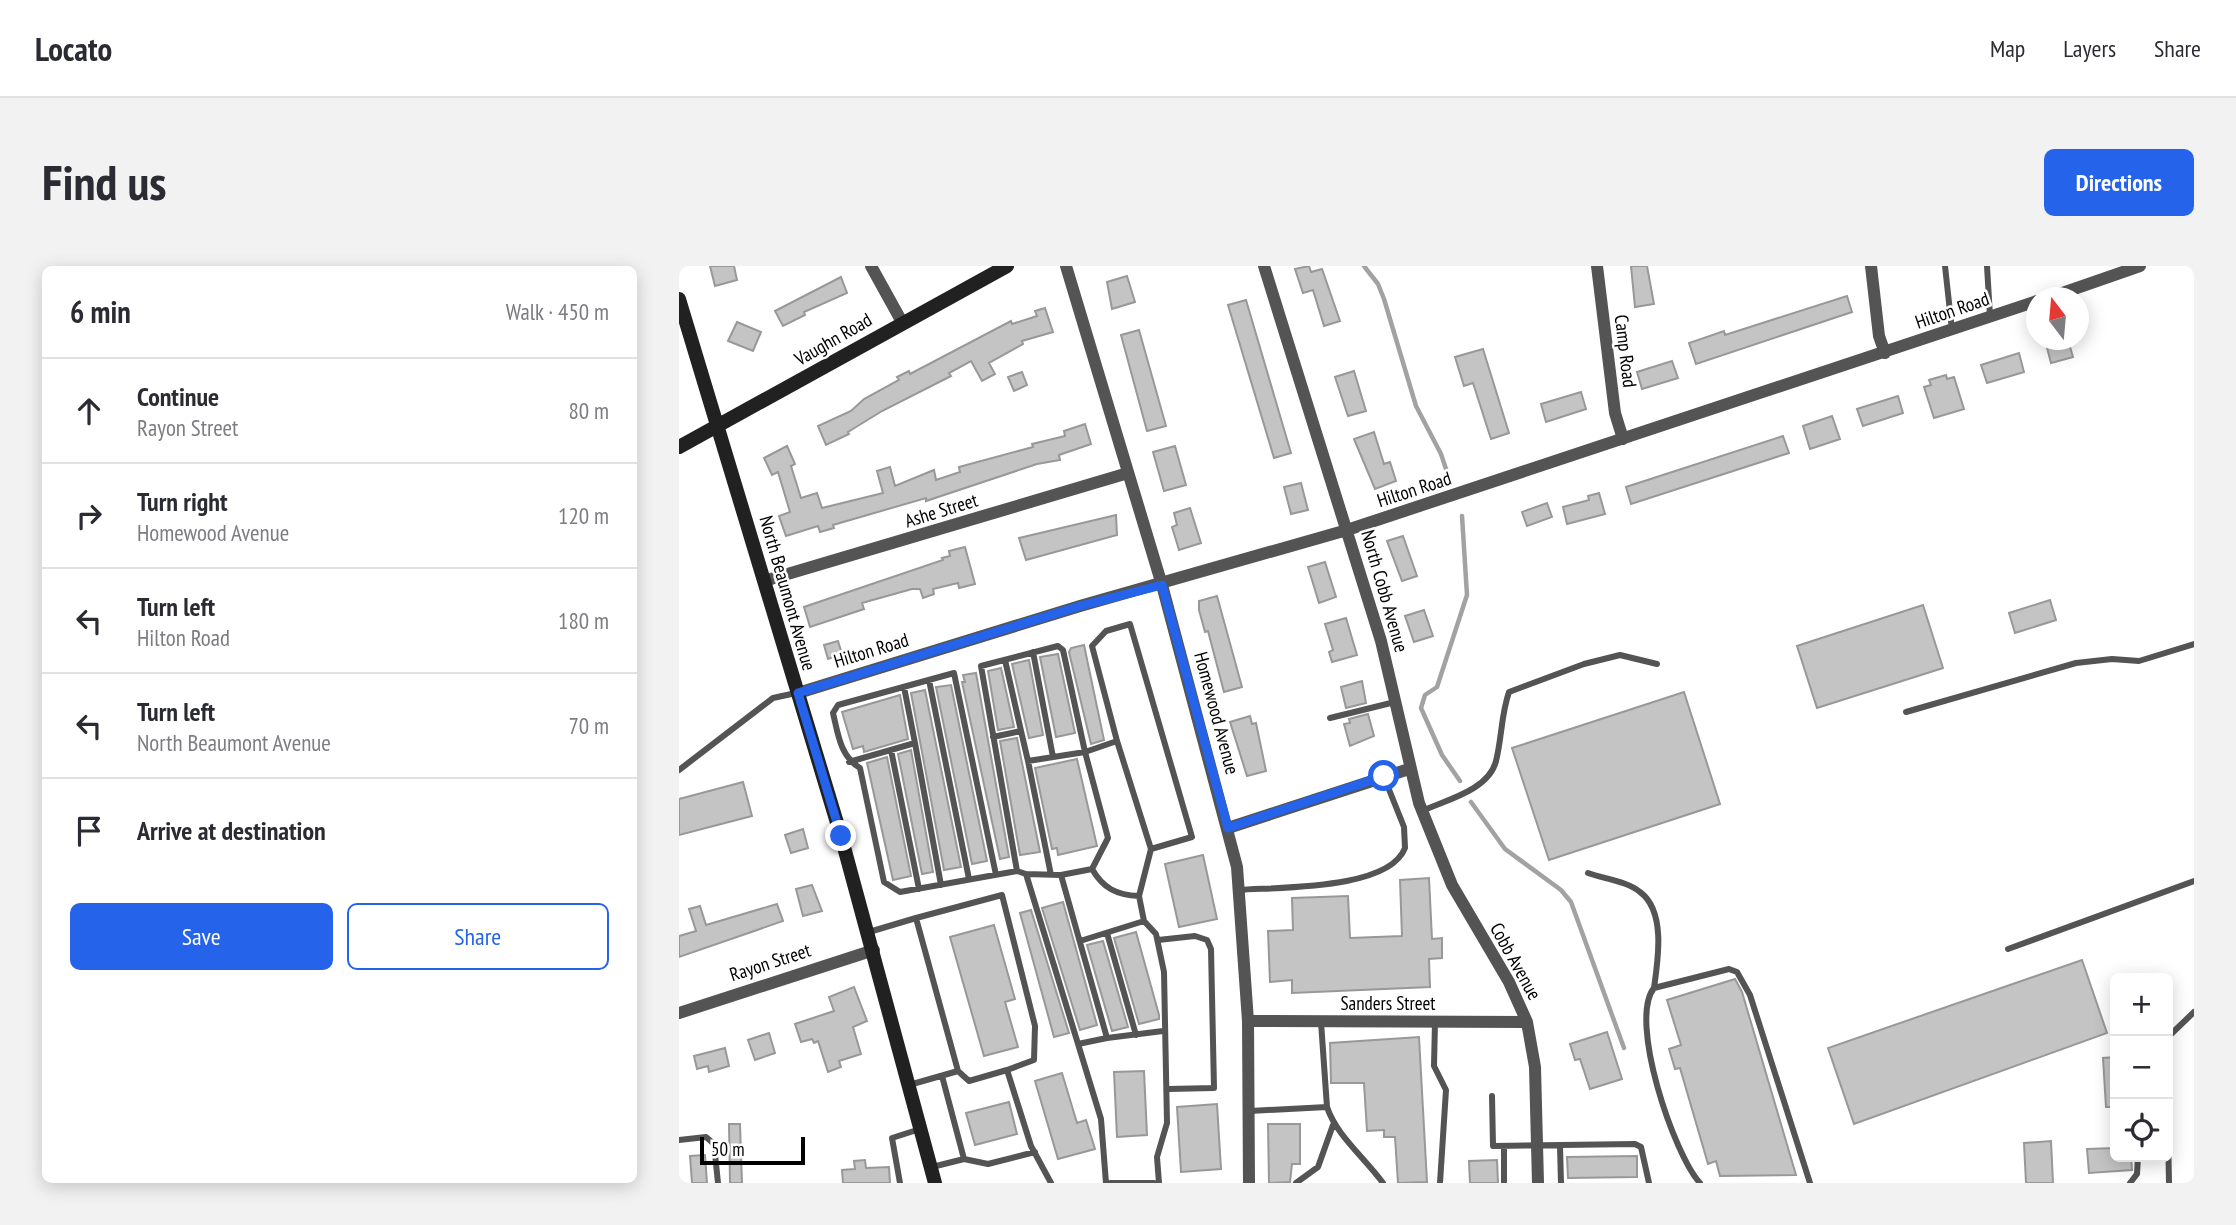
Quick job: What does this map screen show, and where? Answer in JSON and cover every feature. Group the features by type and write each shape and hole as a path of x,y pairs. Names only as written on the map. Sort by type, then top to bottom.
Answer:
{"street":[{"path":"871,266 902,322"},
{"name":"Vaughn Road","path":"679,447 1007,266"},
{"name":"Homewood Avenue","path":"1066,266 1162,585 1228,828 1240,890 1248,1021 1249,1183"},
{"name":"North Cobb Avenue","path":"1264,266 1381,641 1409,769"},
{"name":"Camp Road","path":"1597,266 1615,413 1623,439"},
{"path":"1871,266 1879,336 1885,353"},
{"path":"2080,287 2140,266"},
{"name":"North Beaumont Avenue","path":"679,299 869,932 935,1183"},
{"name":"Hilton Road","path":"798,693 1080,606 1162,585 1347,530 2026,304"},
{"name":"Ashe Street","path":"764,580 1128,473"},
{"path":"1228,828 1409,769"},
{"name":"Cobb Avenue","path":"1409,769 1422,811 1452,885 1509,982 1527,1022 1535,1067 1538,1183"},
{"name":"Rayon Street","path":"679,1013 874,950"},
{"name":"Sanders Street","path":"1248,1021 1527,1022"}],"lane":[{"path":"1945,266 1952,330"},
{"path":"1987,266 1990,317"},
{"path":"1151,849 1192,837 1130,624 1106,631 1092,646 1117,741 1151,849 1139,896 1144,921 1158,940 1164,972 1163,1031 1168,1089 1166,1136 1157,1157 1159,1183"},
{"path":"1906,712 2076,663 2112,659 2139,661 2194,644"},
{"path":"1017,871 981,666 1058,646 1063,650 1085,752 1108,838 1092,869"},
{"path":"1033,652 1053,757"},
{"path":"1422,811 1468,790 1490,774 1496,763 1501,715 1509,691 1584,664 1620,655 1657,664"},
{"path":"1005,660 1051,875"},
{"path":"996,874 954,673 838,705 833,713 843,751 849,762 860,768 884,882 900,892 1017,871 1026,874 1061,875 1092,869"},
{"path":"929,680 969,879"},
{"path":"904,687 941,885"},
{"path":"679,770 773,698 798,693"},
{"path":"1330,718 1395,702"},
{"path":"993,737 1021,731"},
{"path":"1028,761 1085,752 1117,741"},
{"path":"849,762 915,743"},
{"path":"891,750 919,889"},
{"path":"1240,890 1367,877 1394,865 1405,848 1404,827 1384,776"},
{"path":"1092,869 1101,886 1125,895 1139,896"},
{"path":"1588,873 1631,886 1642,893 1649,904 1659,933 1654,988 1649,994 1647,1043 1678,1149 1700,1183"},
{"path":"1026,874 1101,1119 1108,1183 1154,1183"},
{"path":"1061,875 1107,1038"},
{"path":"2008,949 2194,881"},
{"path":"869,932 916,918 1002,895 1035,1026 1034,1060 969,1081 958,1071 916,918"},
{"path":"1080,941 1144,921"},
{"path":"1107,933 1136,1035"},
{"path":"1158,940 1195,936 1207,940 1211,950 1214,1088 1168,1089"},
{"path":"1654,988 1729,969 1737,972 1750,995 1810,1183"},
{"path":"2169,1036 2194,1012"},
{"path":"1321,1022 1327,1107 1333,1125 1363,1155 1383,1183"},
{"path":"1435,1022 1434,1066 1446,1090 1440,1183"},
{"path":"1078,1044 1163,1031"},
{"path":"1007,1070 1035,1152 1051,1183"},
{"path":"909,1085 958,1071"},
{"path":"941,1076 964,1159"},
{"path":"1492,1096 1493,1146 1638,1145 1649,1183"},
{"path":"1250,1111 1327,1107"},
{"path":"1296,1183 1318,1167 1333,1125"},
{"path":"900,1183 892,1138 920,1129"},
{"path":"679,1140 706,1137 714,1144 719,1183"},
{"path":"1560,1146 1561,1183"},
{"path":"1504,1148 1504,1183"},
{"path":"930,1167 964,1159 988,1164 1035,1152"},
{"path":"2130,1183 2137,1174 2138,1162"},
{"path":"2169,1162 2169,1183"}],"building":[{"path":"710,266 734,266 737,280 715,286"},
{"path":"1309,266 1311,272 1322,269 1340,321 1324,326 1313,290 1303,293 1295,269"},
{"path":"1631,266 1647,266 1654,304 1635,307"},
{"path":"1127,276 1135,302 1112,309 1107,282"},
{"path":"841,277 847,293 804,312 805,315 783,326 775,311"},
{"path":"1847,296 1852,312 1696,364 1689,343 1724,331 1725,335"},
{"path":"1246,300 1291,453 1274,458 1228,305"},
{"path":"1045,308 1053,332 1022,341 1023,344 989,363 995,374 982,381 971,361 949,373 951,376 882,411 848,432 849,434 826,445 818,426 851,411 864,399 899,380 897,377 909,371 910,374 1011,321 1012,324 1037,316 1035,311"},
{"path":"737,322 761,332 753,351 728,341"},
{"path":"1139,330 1166,426 1147,431 1121,335"},
{"path":"1483,349 1509,433 1491,439 1473,383 1464,386 1455,357"},
{"path":"2048,350 2071,350 2073,357 2051,363"},
{"path":"2019,353 2024,372 1987,383 1981,365"},
{"path":"1672,361 1678,378 1642,389 1637,372"},
{"path":"1354,371 1366,411 1348,416 1335,377"},
{"path":"1022,372 1027,385 1014,391 1008,377"},
{"path":"1946,375 1947,379 1954,377 1964,409 1934,418 1924,387 1931,385 1929,380"},
{"path":"1581,392 1586,409 1546,422 1541,404"},
{"path":"1898,396 1903,413 1863,426 1857,409"},
{"path":"1832,416 1840,439 1810,449 1803,426"},
{"path":"1085,424 1091,444 1059,455 1060,460 1037,464 926,501 926,498 833,525 834,528 820,532 818,526 786,536 779,516 790,512 778,472 772,475 764,458 787,446 795,464 791,466 801,498 817,493 822,508 883,493 877,471 890,467 895,486 934,470 936,480 960,472 959,467 1065,436 1064,431"},
{"path":"1374,432 1384,464 1390,462 1396,481 1375,489 1354,439"},
{"path":"1783,436 1789,453 1631,504 1626,487"},
{"path":"1175,446 1186,485 1164,491 1153,452"},
{"path":"1301,483 1308,510 1291,514 1284,487"},
{"path":"1599,493 1605,514 1567,524 1563,507 1589,500 1588,496"},
{"path":"1547,503 1552,517 1527,526 1522,512"},
{"path":"1190,508 1201,543 1179,550 1172,527 1177,525 1174,513"},
{"path":"1116,515 1117,535 1026,560 1019,538"},
{"path":"1403,536 1417,576 1402,581 1387,541"},
{"path":"965,547 975,584 959,588 958,583 933,589 934,594 923,598 920,589 912,589 862,603 864,609 810,627 804,607 943,560 942,558 950,556 949,551"},
{"path":"1325,562 1336,597 1319,603 1308,567"},
{"path":"1217,596 1242,687 1224,692 1208,631 1205,632 1199,610 1199,601"},
{"path":"2050,600 2056,620 2015,633 2009,613"},
{"path":"1923,605 1943,668 1817,708 1797,646"},
{"path":"1424,610 1433,636 1414,642 1405,616"},
{"path":"1346,618 1357,655 1332,662 1329,652 1333,650 1325,624"},
{"path":"838,641 842,654 828,659 824,645"},
{"path":"1084,645 1104,740 1091,744 1069,652 1071,648"},
{"path":"1058,654 1075,733 1056,737 1040,657"},
{"path":"1029,660 1043,735 1029,738 1012,664"},
{"path":"1001,668 1014,727 998,730 988,671"},
{"path":"976,673 1009,857 1000,859 962,682 965,682 963,675"},
{"path":"1362,681 1366,703 1346,708 1341,687"},
{"path":"951,685 987,861 972,864 936,687"},
{"path":"925,690 961,867 944,870 911,693"},
{"path":"1684,692 1720,804 1549,860 1512,748"},
{"path":"900,695 908,739 864,752 863,746 853,749 842,712"},
{"path":"1368,714 1374,736 1350,746 1344,724 1350,723 1349,719"},
{"path":"1250,716 1252,724 1256,723 1266,771 1247,776 1230,722"},
{"path":"1017,738 1040,852 1020,855 1000,741"},
{"path":"911,750 933,872 922,874 898,754"},
{"path":"887,757 911,876 893,880 867,763"},
{"path":"1077,759 1097,846 1058,855 1057,848 1052,849 1035,768"},
{"path":"743,782 752,816 679,835 679,799"},
{"path":"803,829 808,848 791,853 785,835"},
{"path":"1203,855 1217,919 1179,927 1165,864"},
{"path":"1429,878 1432,939 1442,938 1442,958 1429,959 1430,987 1292,993 1292,980 1270,982 1268,931 1293,930 1292,898 1348,896 1350,938 1402,936 1400,880"},
{"path":"812,885 822,911 803,916 796,889"},
{"path":"1063,902 1097,1025 1080,1030 1042,908"},
{"path":"777,904 783,921 679,957 679,936 696,931 689,909 700,906 706,925"},
{"path":"1031,910 1069,1033 1054,1037 1020,913"},
{"path":"994,925 1015,999 1005,1002 1018,1047 984,1056 950,937"},
{"path":"1136,932 1159,1015 1159,1019 1139,1024 1114,938"},
{"path":"1103,941 1128,1027 1112,1031 1087,945"},
{"path":"2082,960 2107,1033 1854,1124 1828,1048"},
{"path":"1735,979 1742,992 1796,1175 1720,1176 1716,1161 1708,1164 1680,1068 1675,1069 1669,1049 1681,1045 1667,1000"},
{"path":"854,987 867,1021 853,1027 861,1054 839,1061 841,1067 828,1072 818,1041 814,1043 812,1039 801,1042 795,1024 834,1011 829,997"},
{"path":"1607,1032 1622,1079 1590,1089 1580,1059 1575,1060 1570,1044"},
{"path":"769,1033 775,1053 755,1060 748,1040"},
{"path":"1419,1037 1427,1182 1398,1183 1395,1137 1384,1137 1384,1130 1367,1131 1364,1083 1331,1083 1330,1043"},
{"path":"725,1048 729,1066 709,1072 708,1066 697,1069 694,1056"},
{"path":"2110,1057 2110,1107 2106,1107 2103,1058"},
{"path":"1144,1071 1147,1135 1117,1137 1114,1072"},
{"path":"1062,1073 1077,1123 1086,1120 1095,1149 1058,1159 1035,1081"},
{"path":"1009,1102 1017,1134 975,1145 966,1113"},
{"path":"1217,1104 1221,1169 1181,1172 1177,1107"},
{"path":"729,1124 740,1124 742,1183 730,1183"},
{"path":"1268,1124 1300,1124 1300,1164 1292,1164 1290,1182 1269,1183"},
{"path":"2051,1141 2053,1183 2026,1183 2024,1143"},
{"path":"2110,1148 2110,1162 2131,1162 2132,1170 2089,1173 2087,1149"},
{"path":"705,1155 707,1183 692,1183 690,1156"},
{"path":"1637,1156 1637,1177 1568,1178 1567,1157"},
{"path":"865,1160 866,1168 889,1167 890,1183 843,1183 842,1170 855,1169 854,1161"},
{"path":"1497,1160 1498,1183 1470,1183 1469,1161"}],"waterway":[{"path":"1364,266 1378,284 1416,406 1441,454 1450,481"},
{"path":"1460,781 1442,755 1421,708 1425,695 1437,687 1467,595 1462,516"},
{"path":"1471,802 1505,849 1561,890 1571,902 1624,1048"}],"route":[{"path":"841,836 798,693 1080,606 1162,585 1228,828 1384,776"}]}
